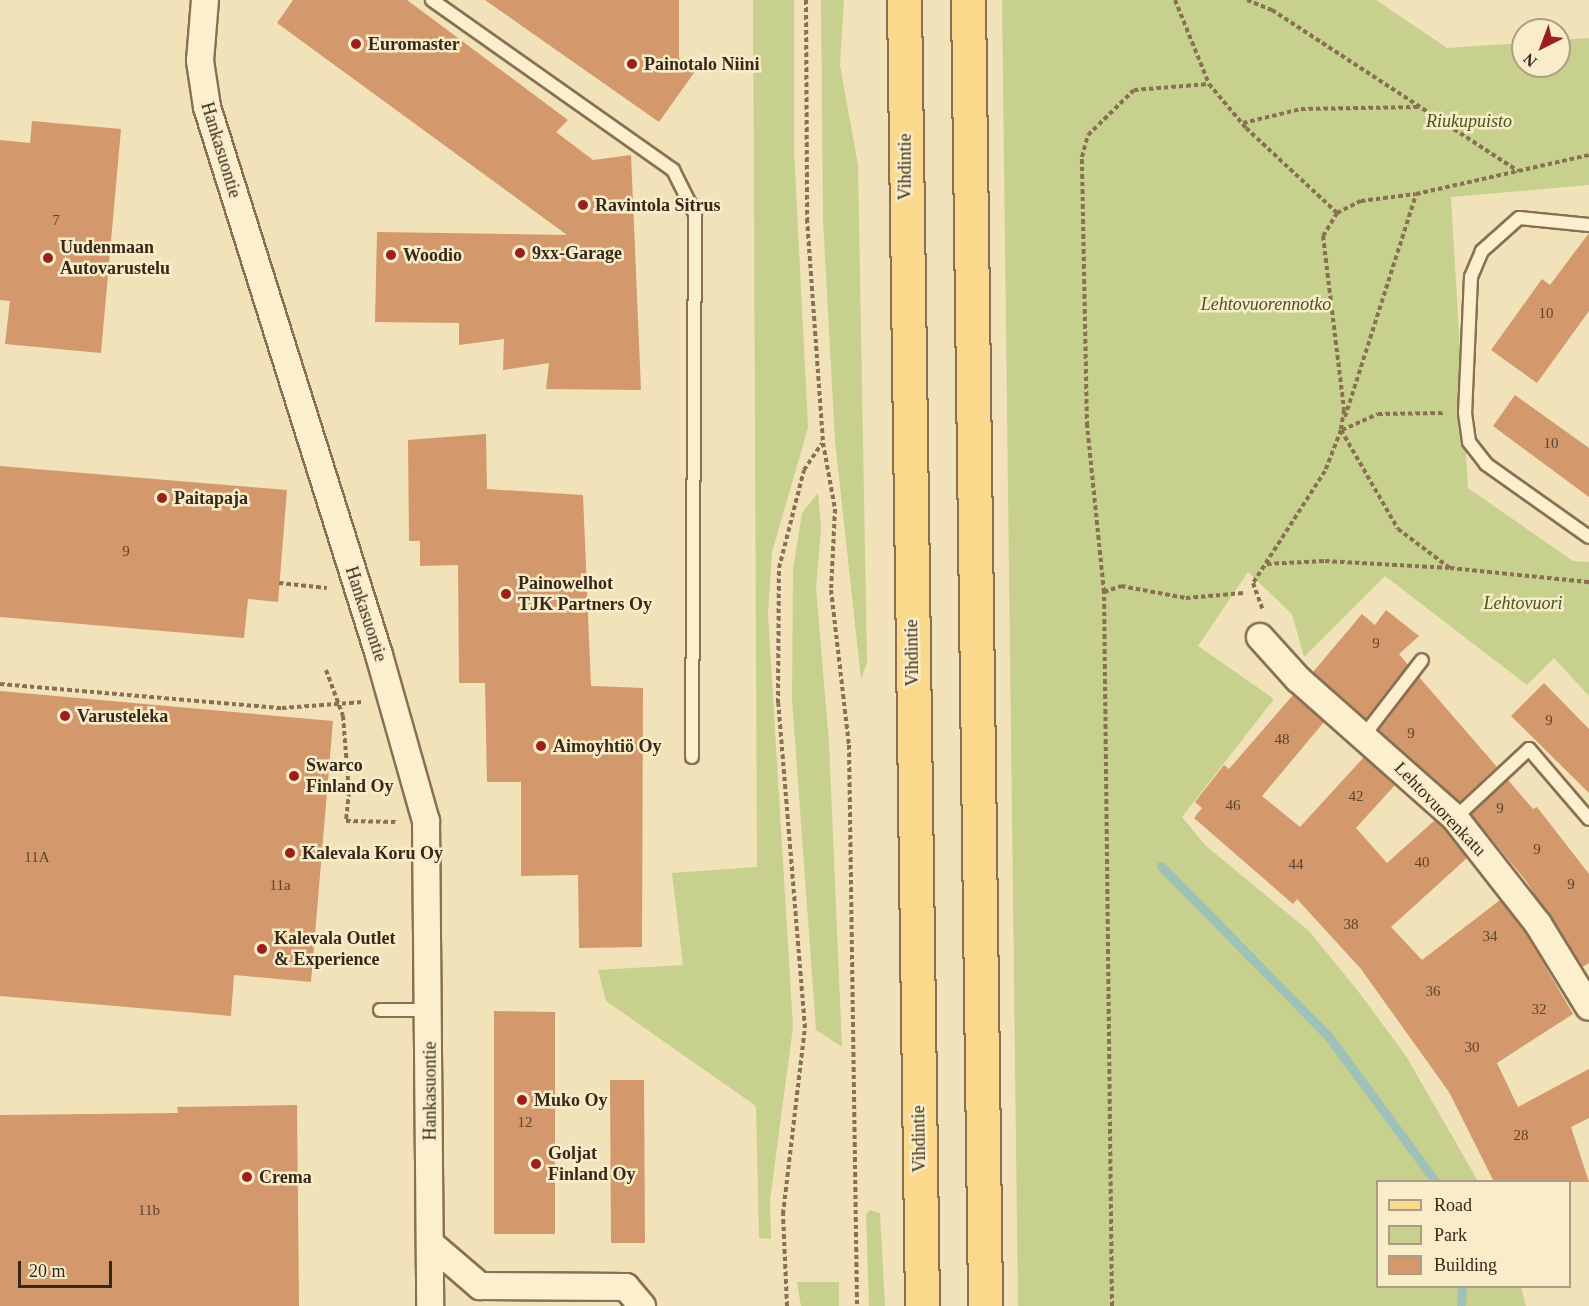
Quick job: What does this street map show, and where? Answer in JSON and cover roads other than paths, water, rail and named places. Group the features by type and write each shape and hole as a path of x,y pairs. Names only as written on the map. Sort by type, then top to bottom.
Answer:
{"main road":[{"name":"Vihdintie","path":"904,0 922,1306"},
{"path":"968,0 985,1306"}],"street":[{"name":"Hankasuontie","path":"205,0 200,61 207,107 421,796 429,878 430,1306"},
{"name":"Lehtovuorenkatu","path":"1260,637 1298,679 1365,734 1455,818 1538,924 1589,1007"},
{"path":"431,1244 480,1286 626,1287 642,1306"}],"lane":[{"path":"432,0 673,170 694,214 692,757"},
{"path":"1589,225 1519,218 1482,251 1471,278 1465,413 1469,442 1486,464 1589,537"},
{"path":"1365,734 1422,660"},
{"path":"1455,818 1529,749 1589,819"},
{"path":"380,1010 430,1010"}],"waterway":[{"path":"1161,866 1329,1037 1435,1180"},
{"path":"1461,1306 1462,1288"}],"place":[{"name":"Euromaster","path":"356,44"},
{"name":"Painotalo Niini","path":"632,64"},
{"name":"Ravintola Sitrus","path":"583,205"},
{"name":"9xx-Garage","path":"520,253"},
{"name":"Woodio","path":"391,255"},
{"name":"Uudenmaan Autovarustelu","path":"48,258"},
{"name":"Paitapaja","path":"162,498"},
{"name":"Painowelhot TJK Partners Oy","path":"506,594"},
{"name":"Varusteleka","path":"65,716"},
{"name":"Aimoyhtiö Oy","path":"541,746"},
{"name":"Swarco Finland Oy","path":"294,776"},
{"name":"Kalevala Koru Oy","path":"290,853"},
{"name":"Kalevala Outlet & Experience","path":"262,949"},
{"name":"Muko Oy","path":"522,1100"},
{"name":"Goljat Finland Oy","path":"536,1164"},
{"name":"Crema","path":"247,1177"}],"park label":[{"name":"Riukupuisto","path":"1469,121"},
{"name":"Lehtovuorennotko","path":"1266,304"},
{"name":"Lehtovuori","path":"1523,603"}]}
